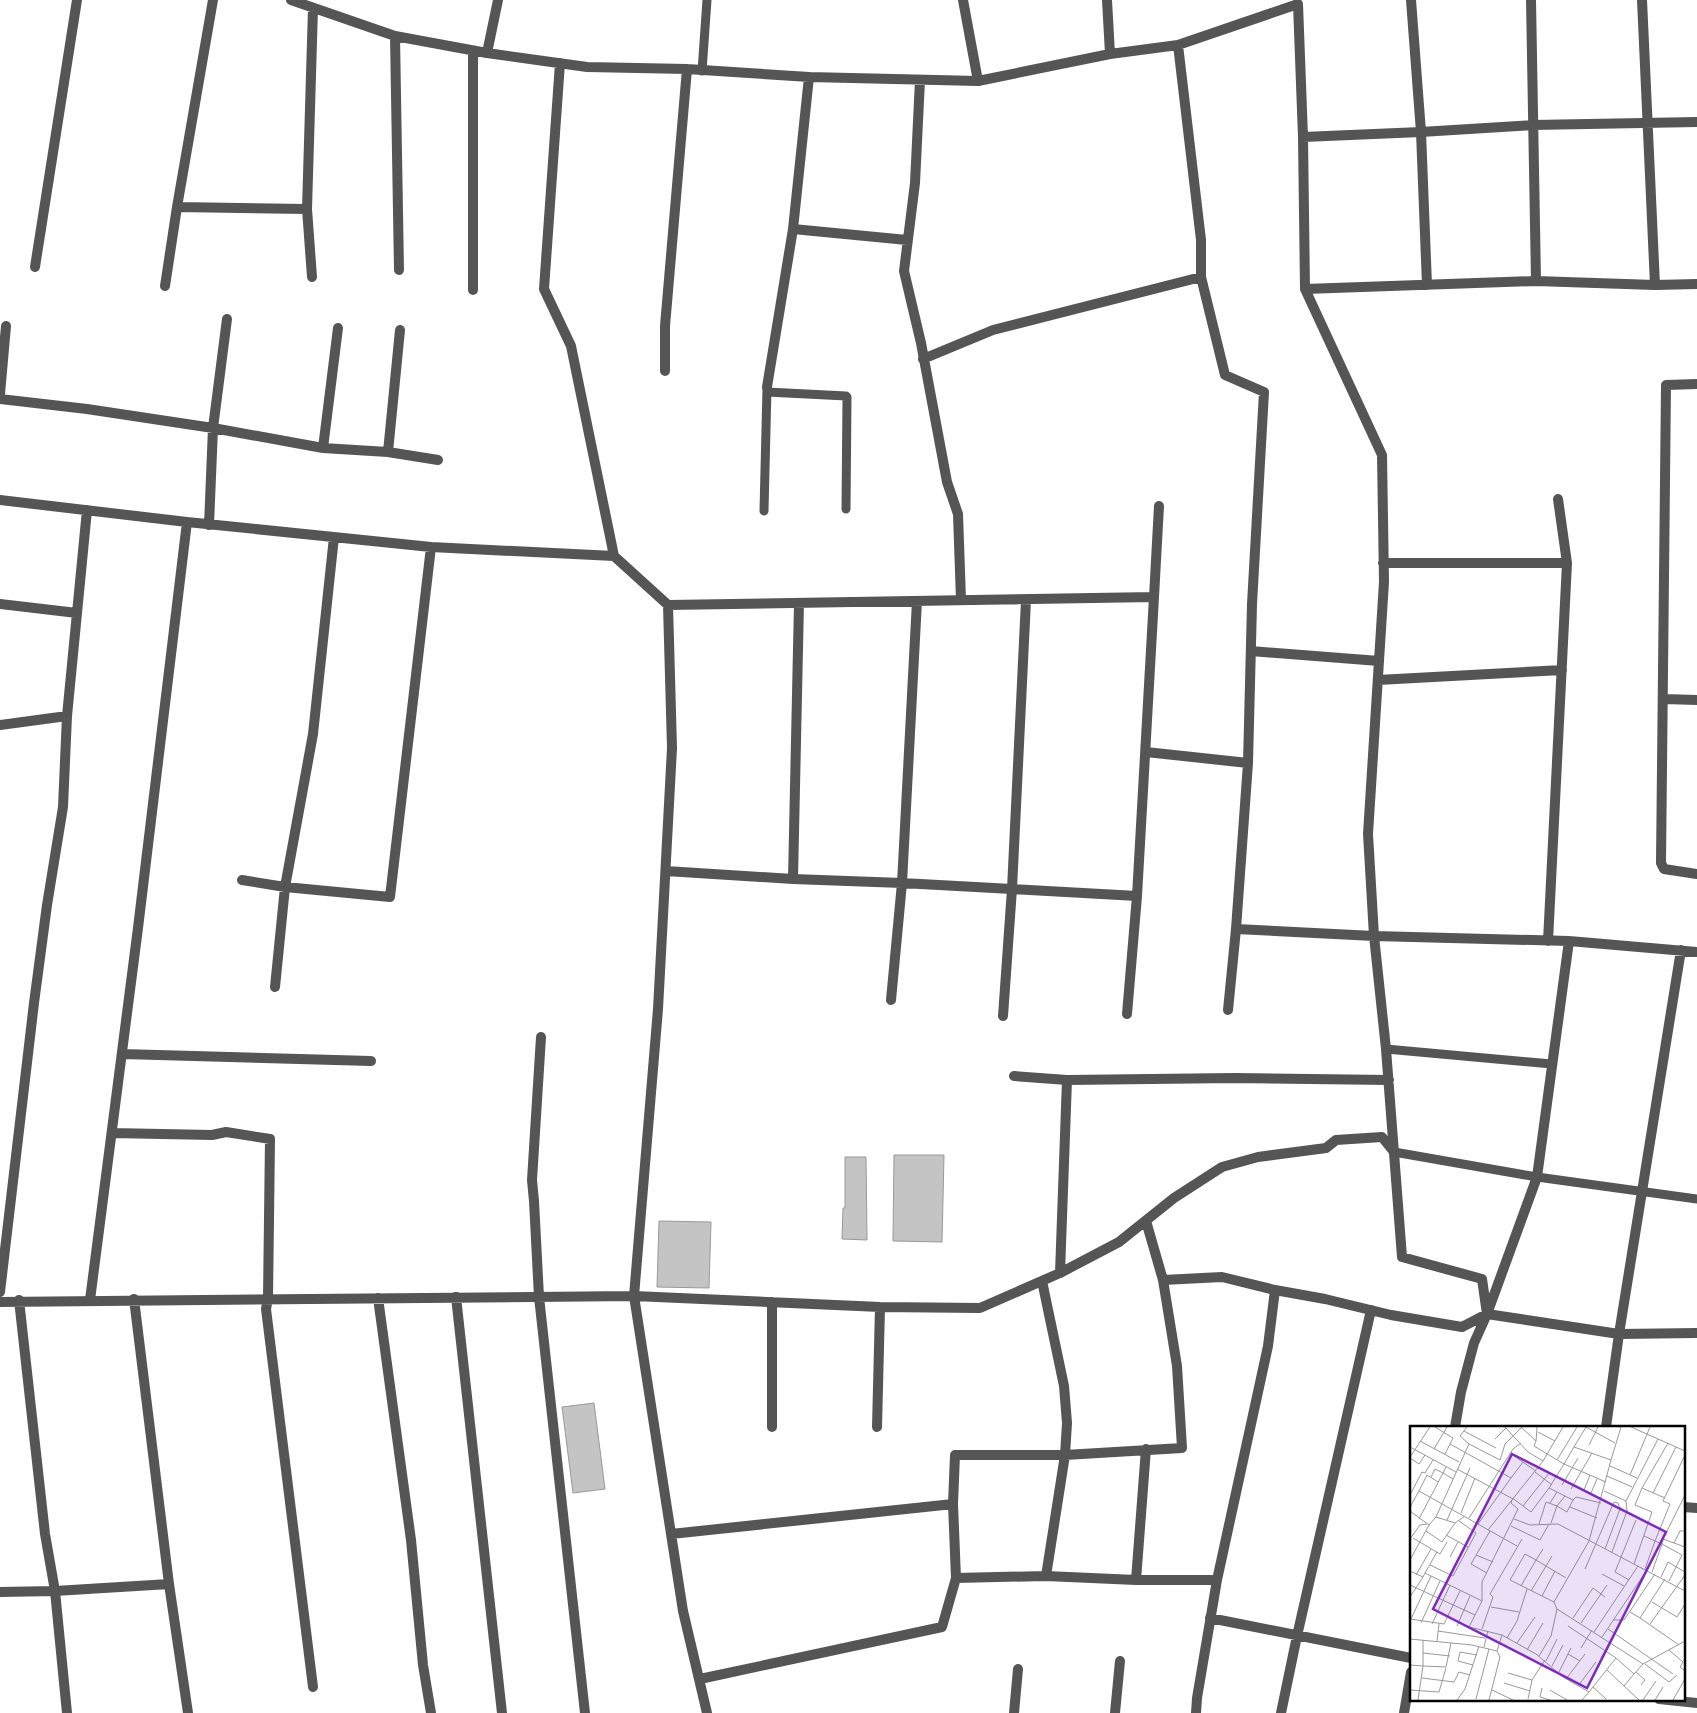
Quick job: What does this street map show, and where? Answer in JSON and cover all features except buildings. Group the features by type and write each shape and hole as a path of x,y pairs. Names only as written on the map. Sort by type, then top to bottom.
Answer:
{"street":[{"path":"35,267 78,0"},
{"path":"165,286 176,207 213,0"},
{"path":"291,0 395,36 487,54 560,63 809,77 978,81 1110,54 1178,46 1298,4 1303,137 1305,289 1382,455 1384,582 1368,834 1374,936 1389,1080 1402,1257 1482,1280 1487,1314"},
{"path":"487,54 498,0"},
{"path":"963,0 978,81"},
{"path":"1107,0 1110,54"},
{"path":"1411,0 1421,132 1427,285"},
{"path":"1531,0 1536,281"},
{"path":"1642,0 1655,285"},
{"path":"312,277 307,209 313,8"},
{"path":"395,36 399,270"},
{"path":"1178,46 1201,240 1201,277 1225,375 1264,392 1251,651 1248,763 1228,1010"},
{"path":"473,51 473,290"},
{"path":"560,63 544,289 571,346 614,556 668,605 1154,597"},
{"path":"665,371 665,326 687,69"},
{"path":"767,390 793,229 809,77"},
{"path":"920,80 915,184 904,271 924,359 947,482 958,514 961,600"},
{"path":"1303,137 1533,125 1697,122"},
{"path":"176,207 307,209"},
{"path":"793,229 908,240"},
{"path":"924,359 993,330 1201,277"},
{"path":"1305,289 1536,281 1655,285 1697,284"},
{"path":"209,524 213,428 227,318"},
{"path":"0,394 6,326"},
{"path":"323,448 338,328"},
{"path":"388,452 400,330"},
{"path":"1697,384 1666,385 1661,863 1664,869 1697,874"},
{"path":"0,399 87,409 213,428 323,448 388,452 438,460"},
{"path":"1548,941 1567,563 1558,499"},
{"path":"0,500 187,522 431,547 614,556"},
{"path":"1127,1014 1137,896 1159,506"},
{"path":"0,1292 34,1003 63,807 67,716 87,510"},
{"path":"90,1300 187,522"},
{"path":"275,987 285,887 313,734 334,537"},
{"path":"242,880 285,887 390,896 431,547"},
{"path":"1383,563 1567,563"},
{"path":"1003,1016 1012,889 1026,600"},
{"path":"891,1000 902,883 916,601"},
{"path":"794,879 799,603"},
{"path":"0,604 77,613"},
{"path":"668,605 672,748 666,871 658,1009 634,1296 684,1611 707,1713"},
{"path":"1251,651 1379,661"},
{"path":"1378,680 1562,670"},
{"path":"1664,699 1697,700"},
{"path":"0,725 67,716"},
{"path":"1146,752 1248,763"},
{"path":"666,871 1137,896"},
{"path":"1236,929 1374,936 1569,941 1697,952"},
{"path":"1455,1426 1461,1392 1474,1343 1487,1314 1537,1177 1569,941"},
{"path":"1606,1426 1619,1334 1681,950"},
{"path":"541,1037 532,1180 539,1297 585,1713"},
{"path":"122,1054 371,1061"},
{"path":"1014,1076 1067,1080 1235,1078 1389,1080"},
{"path":"1060,1273 1067,1080"},
{"path":"112,1133 212,1135 226,1132 270,1139 268,1298 266,1309 313,1687"},
{"path":"0,1302 19,1300 634,1296 880,1307 980,1308 1060,1273 1119,1242 1174,1198 1222,1167 1258,1157 1326,1148 1336,1140 1382,1137 1394,1152"},
{"path":"700,1680 942,1627 956,1578 953,1504 955,1455 1065,1456 1182,1448 1177,1366 1163,1280 1146,1221"},
{"path":"1163,1280 1222,1277 1275,1290 1462,1327 1487,1314 1619,1334 1697,1333"},
{"path":"1042,1281 1064,1386 1067,1423 1065,1456 1046,1576"},
{"path":"1196,1713 1217,1580 1268,1346 1275,1290"},
{"path":"456,1297 502,1713"},
{"path":"378,1298 411,1540 423,1665 431,1713"},
{"path":"19,1300 46,1534 55,1591 67,1713"},
{"path":"134,1300 169,1584 188,1713"},
{"path":"772,1302 772,1427"},
{"path":"878,1427 880,1307"},
{"path":"1281,1713 1371,1310"},
{"path":"1136,1580 1146,1450"},
{"path":"671,1534 953,1504"},
{"path":"1684,1507 1697,1508"},
{"path":"956,1578 1046,1576 1136,1580 1217,1580"},
{"path":"0,1592 55,1591 169,1584"},
{"path":"1210,1618 1410,1658"},
{"path":"1115,1713 1120,1661"},
{"path":"1014,1713 1018,1669"},
{"path":"1404,1713 1410,1678"},
{"path":"1668,1700 1697,1703"}],"lane":[{"path":"702,71 707,0"},
{"path":"764,511 767,390 847,397 846,508"},
{"path":"1386,1049 1552,1064"},
{"path":"1394,1152 1537,1177 1697,1199"}]}
